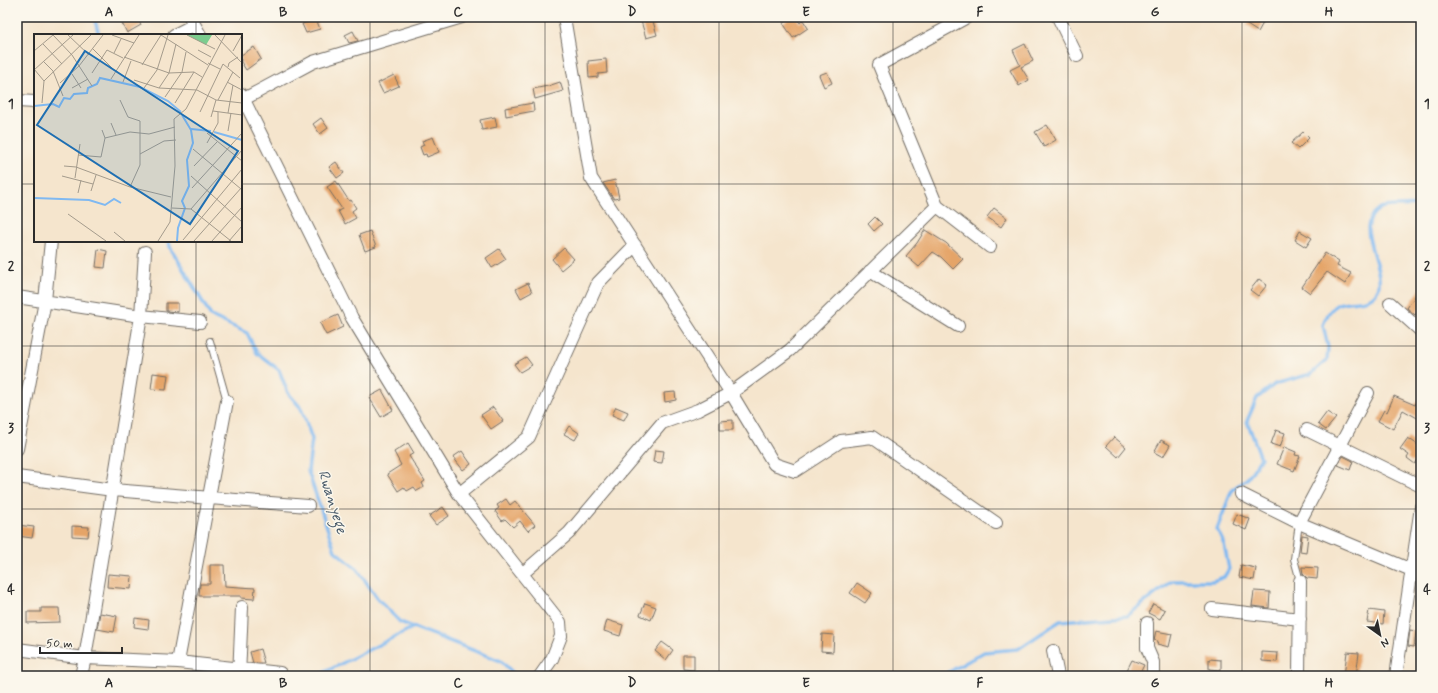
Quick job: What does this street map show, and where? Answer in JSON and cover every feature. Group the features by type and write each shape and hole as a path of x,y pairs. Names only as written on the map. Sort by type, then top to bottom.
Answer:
{"street":[{"path":"462,17 313,62 242,97 352,318 459,494 560,622 561,636 552,659 540,676"},
{"path":"564,17 591,178 731,393 774,464 795,470 841,441 872,437 996,522"},
{"path":"967,17 879,66 937,206 990,247"},
{"path":"1058,17 1076,56"},
{"path":"176,34 194,26"},
{"path":"17,101 34,102"},
{"path":"522,574 570,533 662,423 698,410 731,393 790,350 937,206"},
{"path":"17,449 45,301 51,242"},
{"path":"459,494 529,437 598,283 635,246"},
{"path":"81,676 141,316 145,252"},
{"path":"870,272 958,326"},
{"path":"17,296 141,316 200,322"},
{"path":"1390,303 1421,331"},
{"path":"1299,523 1368,393"},
{"path":"178,662 227,401"},
{"path":"1307,430 1421,486"},
{"path":"17,477 113,490 308,506"},
{"path":"1241,494 1299,523 1416,572"},
{"path":"1396,676 1416,572 1421,506"},
{"path":"1299,676 1300,581"},
{"path":"239,672 242,607"},
{"path":"1212,609 1300,618"},
{"path":"1147,622 1147,648 1153,662 1153,676"},
{"path":"17,649 85,658 178,662 239,672 280,673"},
{"path":"1053,651 1058,676"}],"lane":[{"path":"210,341 227,401"},
{"path":"1299,523 1294,559 1300,581"}],"building":[{"path":"133,17 137,17 141,25 127,33 122,23"},
{"path":"791,17 796,17 800,23 803,20 808,28 793,38 783,23"},
{"path":"1252,17 1263,23 1258,32 1247,25"},
{"path":"652,18 657,35 646,38 641,21"},
{"path":"316,19 320,29 306,33 302,24"},
{"path":"353,31 358,41 349,43 345,35"},
{"path":"1025,44 1033,61 1021,67 1029,80 1019,86 1010,70 1020,65 1013,50"},
{"path":"254,47 261,59 246,70 242,64 242,54"},
{"path":"606,59 607,73 598,74 598,77 589,78 588,61"},
{"path":"827,72 832,83 824,87 819,75"},
{"path":"394,75 399,86 383,93 378,83"},
{"path":"560,82 563,91 535,99 533,89"},
{"path":"533,103 534,111 506,116 505,108"},
{"path":"495,117 497,127 482,130 480,120"},
{"path":"321,118 328,128 320,134 313,124"},
{"path":"1047,125 1056,140 1044,147 1035,132"},
{"path":"1303,132 1309,138 1298,149 1291,143"},
{"path":"433,137 439,152 427,157 426,154 423,155 420,147 424,145 422,141"},
{"path":"336,162 344,173 337,178 329,167"},
{"path":"615,180 619,198 614,199 603,183"},
{"path":"336,181 349,201 351,200 356,208 352,211 356,218 345,224 338,211 342,209 327,187"},
{"path":"994,208 1007,218 1001,227 987,217"},
{"path":"875,217 882,224 874,231 868,224"},
{"path":"925,230 946,243 963,259 953,269 941,257 933,252 919,267 906,256 917,243"},
{"path":"370,231 376,247 365,251 359,235"},
{"path":"1300,231 1312,238 1306,247 1295,240"},
{"path":"564,248 574,259 561,270 552,259"},
{"path":"98,249 107,251 105,268 96,267"},
{"path":"499,249 506,259 492,268 486,258"},
{"path":"1325,253 1339,262 1337,266 1351,273 1345,284 1327,272 1310,293 1302,287"},
{"path":"1259,279 1267,285 1258,296 1250,290"},
{"path":"528,283 532,292 521,298 516,289"},
{"path":"1421,288 1421,307 1415,315 1407,308"},
{"path":"166,303 178,303 178,312 166,311"},
{"path":"338,315 343,327 326,335 320,323"},
{"path":"526,357 532,365 520,372 514,364"},
{"path":"153,373 168,375 166,390 151,389"},
{"path":"382,390 393,410 381,417 369,397"},
{"path":"675,392 676,400 665,402 664,393"},
{"path":"1421,394 1421,420 1403,410 1393,429 1378,421 1384,410 1387,412 1394,396 1415,405"},
{"path":"493,407 503,421 491,429 481,415"},
{"path":"616,407 628,412 624,420 612,415"},
{"path":"1327,412 1336,418 1326,430 1318,424"},
{"path":"733,420 733,430 720,430 720,421"},
{"path":"569,426 579,433 575,440 564,434"},
{"path":"1276,430 1285,433 1280,447 1271,444"},
{"path":"1114,437 1126,447 1118,457 1106,446"},
{"path":"1408,438 1421,447 1421,455 1415,464 1407,458 1409,455 1400,449"},
{"path":"1161,440 1170,445 1163,457 1154,452"},
{"path":"408,443 414,453 409,456 425,481 422,483 424,487 417,491 414,487 407,491 404,487 398,491 387,474 401,465 394,452"},
{"path":"1284,447 1296,452 1295,455 1300,456 1294,471 1277,464"},
{"path":"655,450 664,451 662,463 653,462"},
{"path":"462,451 471,464 463,470 453,457"},
{"path":"1343,456 1353,461 1350,470 1338,465"},
{"path":"506,499 510,505 515,501 535,525 528,531 520,521 513,527 505,519 502,521 495,511 499,508 497,505"},
{"path":"443,507 449,516 436,525 429,516"},
{"path":"1237,514 1250,519 1246,530 1233,524"},
{"path":"17,525 34,527 32,538 17,536"},
{"path":"72,526 89,527 88,537 72,536"},
{"path":"1302,535 1308,536 1306,553 1300,552"},
{"path":"210,565 224,565 225,586 255,588 254,599 241,598 241,596 199,596 200,584 210,584"},
{"path":"1241,565 1256,568 1254,580 1239,577"},
{"path":"1302,567 1318,568 1317,579 1307,578 1303,574"},
{"path":"108,574 132,576 131,589 107,587"},
{"path":"857,583 872,593 865,603 850,593"},
{"path":"1254,591 1270,592 1269,608 1252,606"},
{"path":"645,603 656,607 651,620 640,615"},
{"path":"1153,604 1165,610 1160,619 1148,613"},
{"path":"41,608 59,608 60,622 27,623 27,612 41,612"},
{"path":"1369,610 1384,612 1383,624 1367,622"},
{"path":"100,613 117,616 114,632 97,629"},
{"path":"135,618 149,620 148,629 134,627"},
{"path":"607,620 623,625 620,636 604,631"},
{"path":"1410,630 1416,631 1414,647 1408,646"},
{"path":"1156,631 1172,634 1169,647 1157,644 1158,641 1154,640"},
{"path":"822,634 834,635 833,652 821,651"},
{"path":"662,642 673,650 666,660 655,651"},
{"path":"260,649 264,663 253,663 250,652"},
{"path":"1262,652 1278,653 1277,662 1262,661"},
{"path":"1347,652 1359,653 1356,676 1344,676"},
{"path":"683,655 694,655 694,670 683,669"},
{"path":"1209,659 1221,660 1221,670 1209,669"},
{"path":"1132,660 1144,665 1139,675 1127,670"}],"waterway":[{"name":"Rwanyege","path":"94,17 99,34"},
{"name":"Rwanyege","path":"942,676 984,652 1018,649 1060,621 1127,616 1172,581 1213,581 1224,577 1229,569 1224,544 1217,529 1232,490 1248,478 1261,458 1247,421 1257,398 1275,384 1311,374 1327,360 1328,347 1323,325 1329,312 1337,305 1366,300 1376,293 1379,284 1378,273 1369,237 1368,226 1372,216 1384,207 1421,205"},
{"name":"Rwanyege","path":"169,242 170,247 211,316 247,333 257,353 279,370 288,393 301,408 312,439 308,471 335,551 357,569 378,599 400,622 501,661 516,676"},
{"path":"317,676 414,627"}]}
